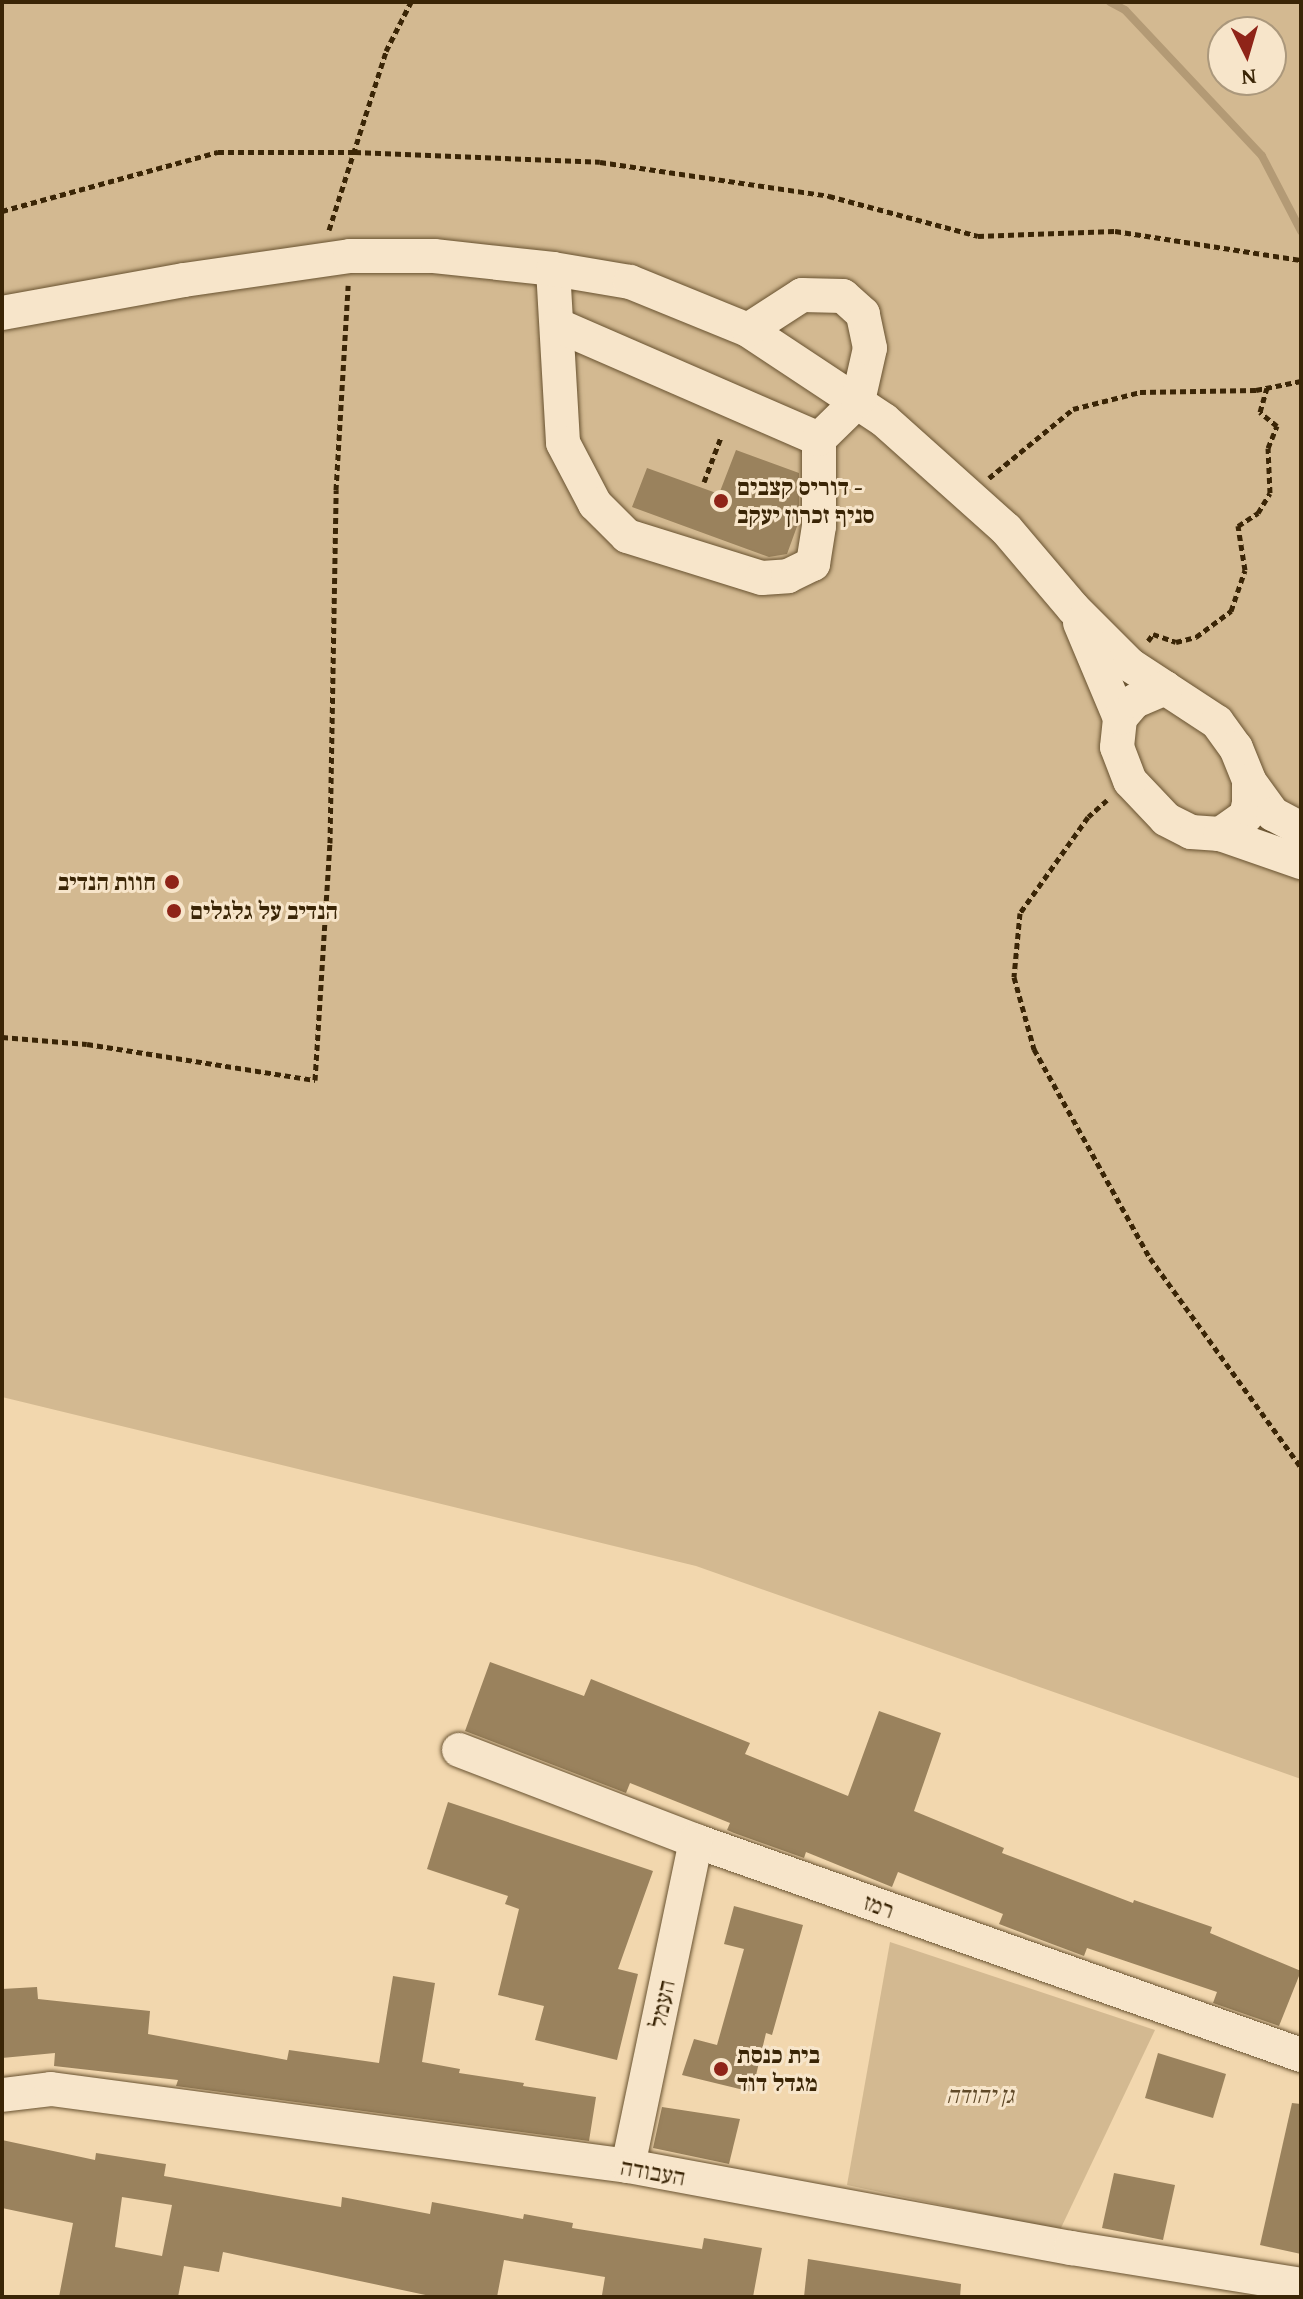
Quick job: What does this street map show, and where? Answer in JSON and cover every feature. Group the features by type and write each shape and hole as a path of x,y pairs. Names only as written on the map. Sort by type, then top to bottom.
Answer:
{"street":[{"path":"2,313 335,258 434,256 553,269 630,282 748,330 858,401 970,493 1006,529 1073,608 1128,663 1217,722 1236,748 1249,781 1273,814 1301,829"},
{"path":"553,269 563,443 595,504 627,536 762,578 788,576 813,564 819,526 819,439 858,401 870,348 863,314 843,296 802,295 748,330"},
{"path":"557,325 819,439"},
{"path":"1073,608 1120,718 1117,747 1130,781 1166,819 1191,832 1220,834 1301,862"},
{"path":"1120,718 1135,701 1165,688"},
{"path":"1220,834 1246,816 1249,781"},
{"name":"רמז","path":"459,1750 696,1841 1301,2055"},
{"name":"העמל","path":"628,2166 696,1841"},
{"name":"העבודה","path":"2,2095 51,2089 628,2166 1071,2248 1301,2285"}],"path":[{"path":"2,1037 87,1044 315,1080 330,843 336,490 335,258 355,152 386,51 411,2"},
{"path":"2,211 218,152 355,152 600,162 829,196 978,236 1115,231 1301,260"},
{"path":"970,493 1073,409 1140,392 1267,388 1301,381"},
{"path":"1128,663 1153,634 1176,642 1186,640 1231,611 1245,570 1238,526 1258,513 1270,493 1268,448 1277,426 1260,412 1267,388"},
{"path":"704,482 721,437"},
{"path":"1130,781 1088,817 1020,913 1014,977 1034,1049 1150,1258 1301,1467"}],"green space":[{"path":"2,2 1301,2 1301,1779 696,1566 2,1397"},
{"name":"גן יהודה","path":"890,1942 1155,2030 1060,2230 847,2185"}],"building":[{"name":"דוריס קצבים - סניף זכרון יעקב","path":"736,450 799,473 799,521 787,554 769,557 632,507 647,468 719,494"},
{"path":"490,1662 584,1696 591,1679 750,1743 745,1754 848,1796 879,1711 941,1733 914,1811 1004,1848 1002,1853 1133,1903 1134,1900 1212,1927 1210,1933 1301,1971 1279,2026 1213,2003 1217,1992 1087,1948 1084,1956 999,1924 1003,1914 898,1872 892,1887 806,1852 804,1858 734,1833 727,1830 730,1823 630,1783 626,1793 465,1731"},
{"path":"448,1802 653,1871 618,1969 638,1974 617,2060 535,2040 544,2006 498,1995 519,1909 505,1904 508,1896 427,1869"},
{"path":"734,1906 803,1925 772,2035 766,2033 752,2092 682,2075 694,2039 717,2045 744,1949 724,1944"},
{"path":"393,1976 435,1983 422,2062 460,2069 459,2073 524,2083 523,2086 596,2097 589,2141 176,2086 178,2080 54,2066 55,2053 2,2058 2,1989 37,1987 38,1999 150,2011 148,2034 287,2060 289,2050 379,2063"},
{"path":"1158,2053 1226,2074 1213,2118 1145,2098"},
{"path":"1292,2103 1301,2104 1301,2254 1260,2245"},
{"path":"662,2107 740,2119 729,2164 653,2148"},
{"path":"2,2140 95,2160 96,2153 166,2164 164,2176 341,2207 342,2197 430,2214 432,2202 523,2219 524,2214 573,2223 572,2228 702,2249 704,2238 762,2248 753,2297 602,2295 605,2277 504,2260 497,2297 435,2297 223,2252 219,2272 184,2266 178,2297 59,2297 73,2223 2,2208","holes":["122,2197 172,2205 162,2256 115,2247"]},
{"path":"1114,2173 1175,2185 1163,2240 1102,2228"},
{"path":"808,2259 961,2284 960,2297 804,2297"}],"waterway":[{"path":"1110,2 1125,10 1262,156 1301,231"}],"place":[{"name":"דוריס קצבים - סניף זכרון יעקב","path":"721,501"},
{"name":"חוות הנדיב","path":"172,882"},
{"name":"הנדיב על גלגלים","path":"174,911"},
{"name":"בית כנסת מגדל דוד","path":"721,2069"}]}
